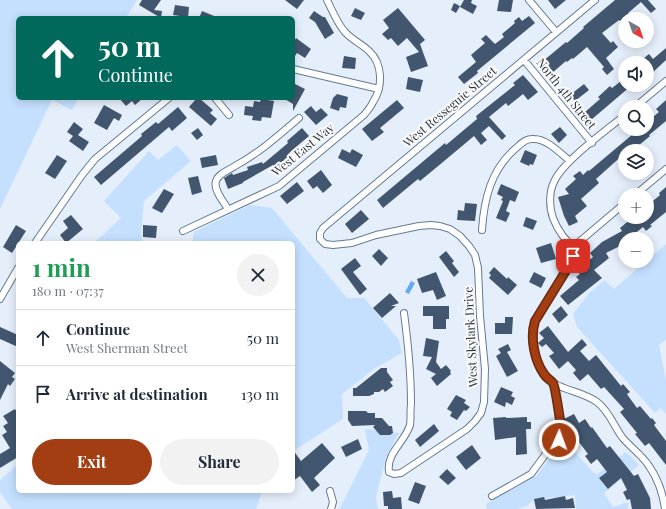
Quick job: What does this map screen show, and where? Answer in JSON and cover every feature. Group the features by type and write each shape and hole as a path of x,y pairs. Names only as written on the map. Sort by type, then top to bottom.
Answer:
{"street":[{"path":"295,69 379,89 380,74 378,63 369,51 353,40 344,31 327,0"},
{"path":"529,0 556,32"},
{"name":"West Resseguie Street","path":"320,233 322,228 595,0"},
{"name":"North 4th Street","path":"524,60 592,143"},
{"path":"643,100 666,81"},
{"name":"West East Way","path":"183,231 279,186 364,115 374,102 379,89"},
{"path":"36,241 82,175 96,160 167,100"},
{"path":"217,100 229,115"},
{"path":"228,209 216,188 216,181 220,176 256,154 272,142 299,118"},
{"path":"576,249 565,241 558,230 550,209 553,182 559,172 570,161 618,121"},
{"path":"482,230 486,198 492,180 501,163 524,142 528,139 539,140 547,143 570,161"},
{"path":"643,188 666,169"},
{"path":"618,209 579,242 567,269 535,321 533,330 535,352 539,365 545,375 554,384 596,401 602,406 627,442 649,465 664,498 665,509"},
{"name":"West Skylark Drive","path":"320,233 320,239 326,244 333,245 352,243 376,235 419,226 440,226 460,236 475,255 478,273 485,369 484,402 481,413 467,429 401,474 394,474 389,472 388,466 390,458 404,438 410,425 411,380 404,313"},
{"path":"0,299 16,271"},
{"path":"492,496 531,474 545,455 559,440 562,432 554,384"},
{"path":"330,491 333,502 331,509"}],"shaded area":[{"path":"0,0 137,0 127,16 16,16 16,100 52,100 0,209"},
{"path":"52,100 78,100 72,110"},
{"path":"177,145 191,161 144,201 141,234 143,241 96,241 121,218 104,201 149,151 158,160"},
{"path":"250,205 272,208 347,298 364,298 399,340 402,353 374,369 342,394 343,419 295,450 295,241 192,241 194,232"},
{"path":"666,244 666,340 659,345 666,380 666,414 661,408 655,413 577,327 573,314 589,293 605,280 614,289 638,268 654,268 654,254"},
{"path":"365,429 399,433 386,457 376,497 378,509 341,509 340,508 369,450"},
{"path":"564,440 596,475 626,452 639,465 604,493 613,507 628,502 628,509 576,509 575,495 533,500 527,506 517,509 487,509 486,504 537,475"},
{"path":"16,466 16,493 261,493 256,509 12,509 0,492 0,480"}],"water":[{"path":"411,281 415,283 409,294 405,292"}],"building":[{"path":"142,0 161,0 154,10 162,11 161,16 158,16 139,5"},
{"path":"285,0 304,0 297,9"},
{"path":"464,0 472,0 471,3 477,6 473,14 460,7"},
{"path":"499,0 513,0 511,12 497,11"},
{"path":"548,0 566,0 555,9"},
{"path":"615,0 648,0 656,9 650,12 641,2 629,12 618,12 618,21 602,33 611,43 613,41 618,47 606,58 614,69 607,75 602,69 604,67 587,47 573,59 572,58 567,62 566,61 552,73 543,61 566,42 567,43 584,28 583,27"},
{"path":"454,3 460,6 456,13 451,10"},
{"path":"175,5 189,7 188,16 173,15"},
{"path":"355,8 365,13 361,20 351,16"},
{"path":"398,8 425,40 420,44 428,66 411,72 406,57 419,52 407,38 398,46 391,38 388,40 382,34 389,28 383,20"},
{"path":"202,11 214,16 200,16"},
{"path":"314,11 325,17 334,33 325,39 315,22 309,18"},
{"path":"529,16 535,23 477,71 478,73 464,84 458,77 476,62 471,55 485,43 481,39 486,35 495,44 504,37 502,34 515,23 514,21 519,17 522,21"},
{"path":"296,38 311,49 305,58 297,53 295,56"},
{"path":"666,48 666,60 654,71 654,58"},
{"path":"344,56 356,58 355,69 342,68"},
{"path":"523,75 538,92 528,100 523,94 508,106 506,103 489,117 506,136 502,140 489,126 481,133 487,140 481,145 474,136 420,181 418,179 383,208 377,200 445,143 446,145 477,119 476,116 515,85 513,83"},
{"path":"408,77 423,80 420,92 406,89"},
{"path":"618,83 618,92 624,92 591,120 585,112 600,99 598,97 610,86 612,88"},
{"path":"295,84 305,89 293,111 293,104 286,100 295,100"},
{"path":"584,84 589,90 575,101 570,95"},
{"path":"337,94 348,97 346,108 340,107 339,111 330,108 333,98"},
{"path":"121,100 141,100 135,105 132,101 126,106"},
{"path":"195,100 201,100 213,110 210,113 217,119 211,126 189,107"},
{"path":"261,100 274,101 271,118 262,117 261,121 252,120 253,116 244,115 245,106 253,107 254,101 260,102"},
{"path":"397,100 404,108 380,128 384,132 372,141 362,129"},
{"path":"666,100 666,121 654,131 654,116 659,112 656,109"},
{"path":"104,105 122,115 119,121 114,118 107,130 94,123"},
{"path":"311,106 316,112 321,108 328,115 316,125 304,112"},
{"path":"178,107 187,118 172,131 169,127 101,185 94,177 142,136 141,134 156,122 158,124"},
{"path":"74,122 83,129 78,135 89,142 83,151 69,141 73,136 67,132"},
{"path":"560,127 567,135 559,143 551,134"},
{"path":"198,128 203,135 197,140 191,133"},
{"path":"302,128 309,136 289,153 290,155 275,168 273,165 243,183 228,189 224,178 232,173 233,175 248,170 247,167 262,162 263,164 288,143 287,141"},
{"path":"631,136 650,136 640,144 621,144"},
{"path":"618,147 618,159 596,179 599,183 581,199 587,206 575,216 578,222 569,226 558,197 569,194 565,189 576,179 573,176 580,171 583,175 588,170 589,171"},
{"path":"342,149 350,153 352,149 363,155 356,167 338,158"},
{"path":"525,150 537,155 533,165 530,164 529,166 520,162"},
{"path":"57,155 67,161 55,179 45,173"},
{"path":"216,155 218,165 202,168 200,158"},
{"path":"321,170 332,185 323,193 317,186 313,189 307,181"},
{"path":"198,176 202,192 192,195 188,178"},
{"path":"297,182 304,191 287,204 280,196"},
{"path":"501,184 519,192 515,202 510,200 506,211 510,213 506,222 496,218 503,201 501,200 503,197 497,194"},
{"path":"666,187 666,212 654,222 654,200 660,195 659,193"},
{"path":"164,189 174,194 162,213 152,208"},
{"path":"465,203 477,204 475,221 457,220 458,210 464,211"},
{"path":"361,210 369,219 352,233 345,224"},
{"path":"71,215 83,229 68,241 64,241 60,235 68,228 63,221"},
{"path":"526,217 537,221 533,230 523,226"},
{"path":"625,224 651,224 650,225 652,226 646,231 643,227 637,232 620,232 622,231 620,228"},
{"path":"16,225 26,231 20,241 16,241 16,247 12,253 3,247"},
{"path":"143,225 157,226 156,238 143,237"},
{"path":"618,233 618,247 606,253 609,258 594,270 602,278 568,305 560,296 579,280 576,277 580,274 577,270 593,257 590,253 602,242"},
{"path":"551,243 556,259 541,263 536,248"},
{"path":"379,249 388,258 381,266 372,256"},
{"path":"446,251 454,261 452,263 459,272 454,277 439,257"},
{"path":"355,258 361,266 353,272 367,289 360,295 341,269"},
{"path":"494,267 507,279 508,277 517,285 508,295 489,278 491,275 489,273"},
{"path":"436,272 446,296 437,300 433,290 422,293 417,279"},
{"path":"534,272 546,278 541,288 529,282"},
{"path":"390,293 399,303 391,306 396,306 382,318 373,308"},
{"path":"423,306 449,306 449,319 446,319 446,329 433,329 433,316 423,316"},
{"path":"561,306 568,315 559,323 552,314"},
{"path":"505,317 513,317 512,334 495,334 495,323 505,323"},
{"path":"548,326 568,352 582,339 587,345 580,351 589,361 596,355 621,386 623,384 630,392 627,394 637,408 640,406 651,419 652,418 656,423 654,425 666,441 666,465 649,443 645,446 635,434 637,433 620,412 624,409 604,387 601,389 588,374 580,381 573,373 576,370 568,361 559,369 549,356 554,353 546,344 542,347 538,343 544,338 539,333"},
{"path":"0,327 16,334 16,346 0,339"},
{"path":"426,338 439,341 436,362 441,369 446,365 451,371 451,374 437,386 431,378 436,374 426,369 432,357 423,356"},
{"path":"508,344 511,350 507,352 518,371 507,377 496,356 501,353 498,349"},
{"path":"0,361 15,373 12,377 15,379 10,386 8,384 0,400"},
{"path":"381,368 387,368 387,372 393,380 390,382 393,386 385,392 383,389 379,392 374,392 374,394 369,396 353,396 353,388 356,388"},
{"path":"501,387 513,392 511,396 515,398 512,405 506,402 505,407 494,402"},
{"path":"456,395 466,400 464,403 470,407 466,411 464,410 457,420 450,416 452,412 447,409"},
{"path":"15,409 16,411 16,458 0,468 0,454 10,448 2,435 7,432 3,426 8,423 3,416"},
{"path":"348,411 366,411 368,413 375,413 375,418 382,418 389,426 392,426 393,433 390,435 380,435 373,427 375,425 352,426 348,420"},
{"path":"574,414 579,423 585,419 607,448 610,446 634,476 638,474 650,498 651,509 632,509 630,499 627,500 623,492 627,490 621,478 608,489 599,478 607,472 597,459 591,464 585,456 588,454 564,419"},
{"path":"527,417 527,422 531,422 531,429 526,429 527,454 516,455 516,437 495,440 493,418"},
{"path":"434,424 439,431 420,447 415,440"},
{"path":"358,439 362,449 346,457 341,447"},
{"path":"322,443 335,458 314,478 320,485 312,492 300,476 295,480 295,453 301,461"},
{"path":"472,445 481,458 466,470 456,457"},
{"path":"447,469 456,478 448,485 439,477"},
{"path":"415,482 426,486 419,504 408,500"},
{"path":"392,491 393,498 401,497 402,509 388,509 388,506 384,506 383,492"},
{"path":"565,496 566,500 573,498 575,508 536,509 534,499 544,497 545,500"}],"route":[{"path":"559,440 562,432 554,384 545,375 539,365 535,352 533,330 535,321 567,269 573,256"}]}
